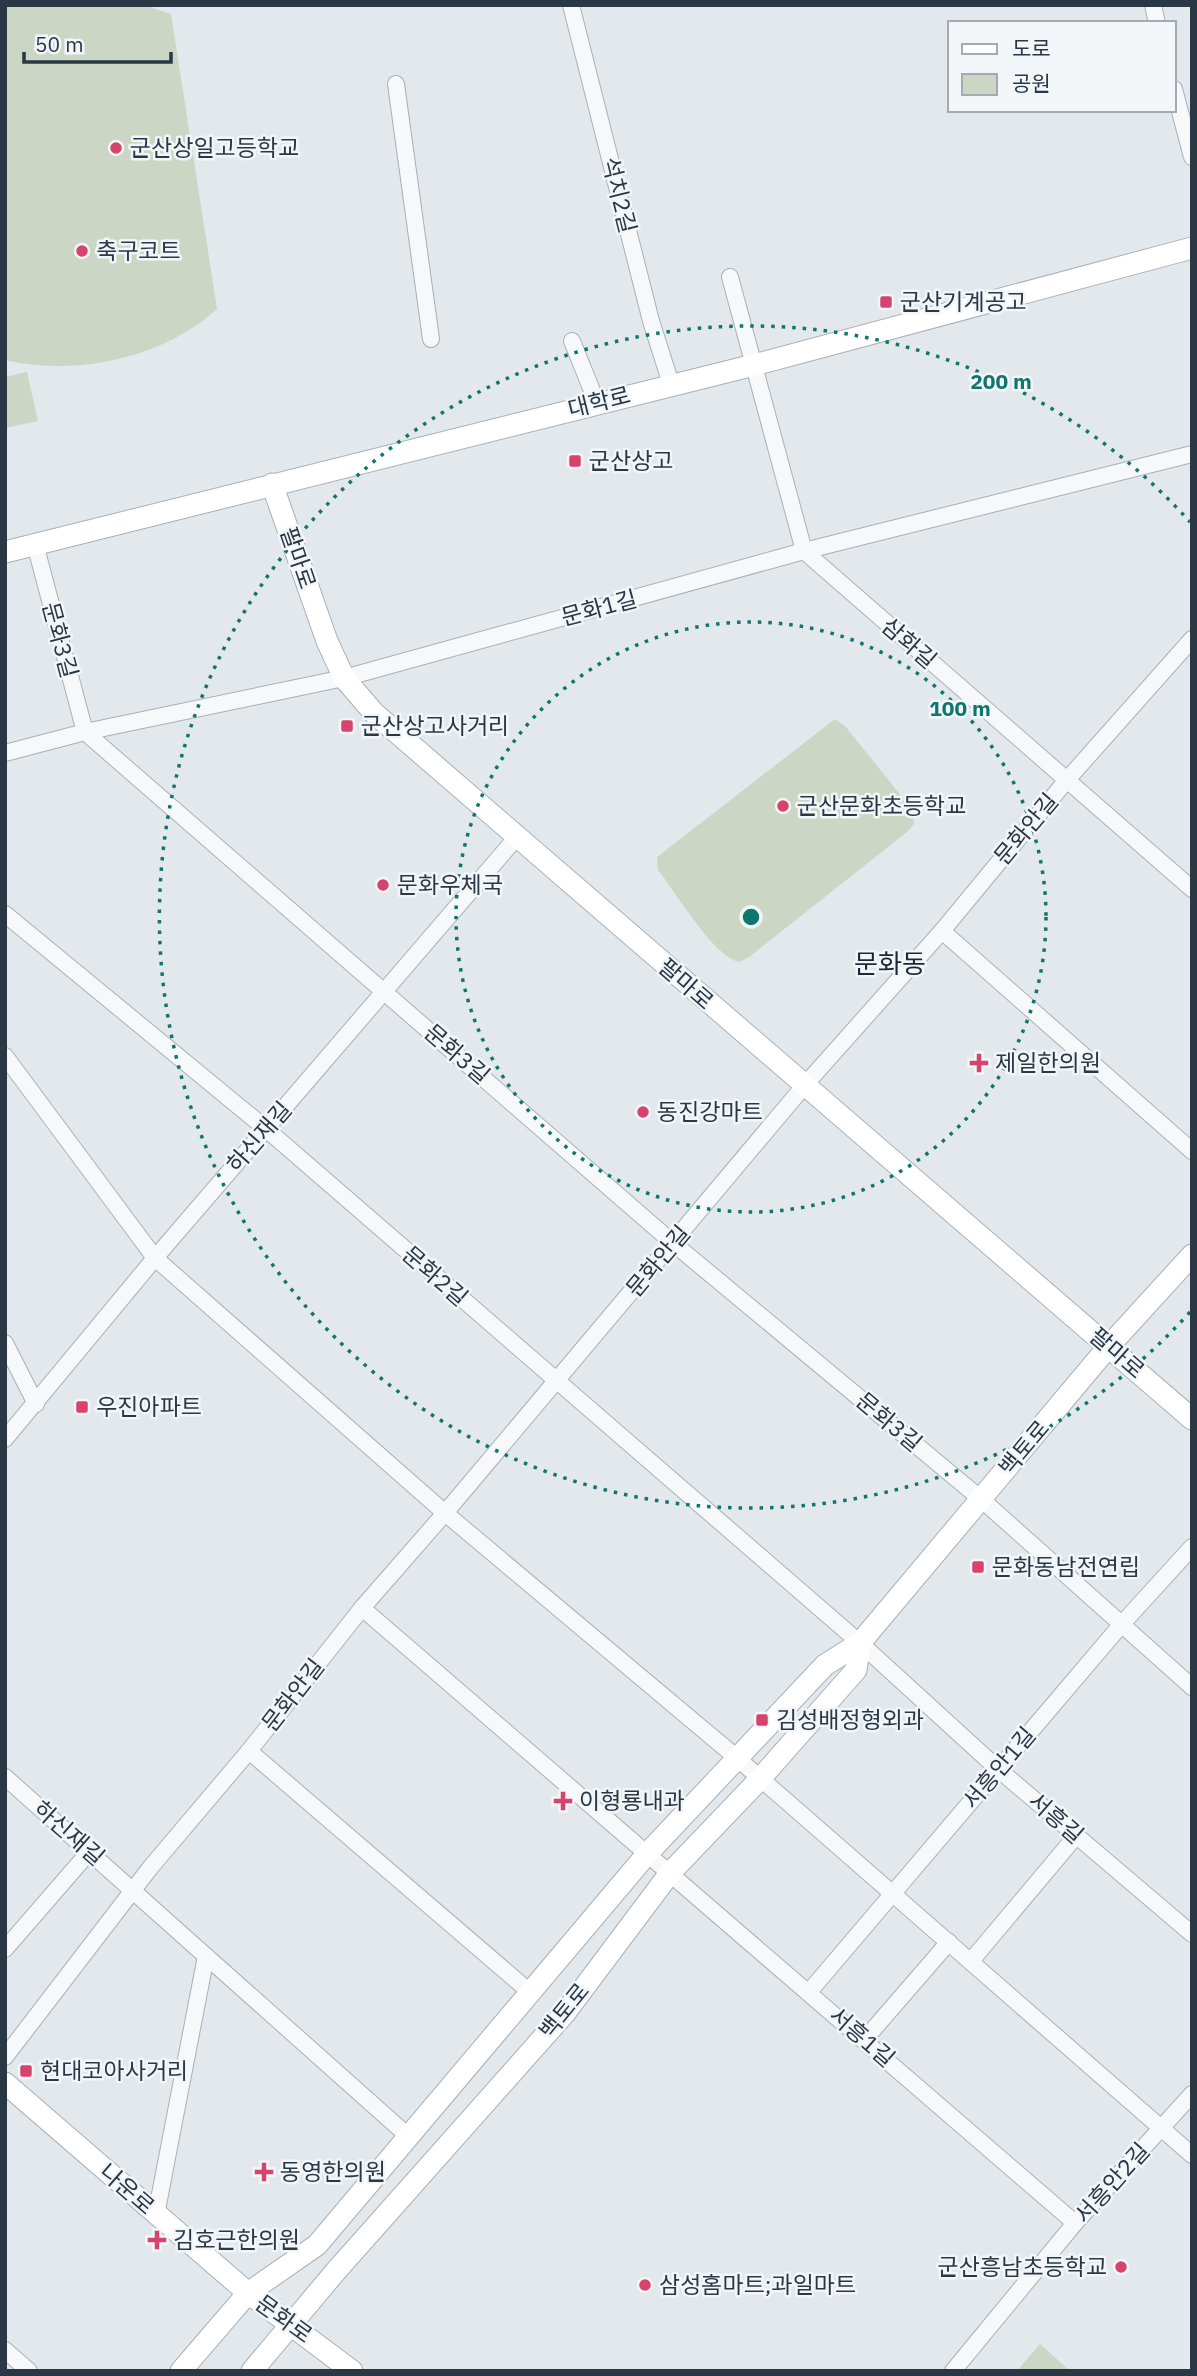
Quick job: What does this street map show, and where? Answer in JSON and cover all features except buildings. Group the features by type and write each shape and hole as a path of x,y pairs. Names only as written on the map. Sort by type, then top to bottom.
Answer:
{"street":[{"name":"석치2길","path":"571,5 651,321 671,384"},
{"path":"396,84 431,339"},
{"path":"1176,97 1192,157"},
{"name":"대학로","path":"5,552 754,365 1192,248"},
{"path":"730,277 804,551"},
{"path":"572,341 597,403"},
{"name":"문화1길","path":"5,754 85,732 344,678 804,551 1192,454"},
{"name":"팔마로","path":"272,484 327,641 344,678 374,713 1192,1419"},
{"name":"문화3길","path":"35,544 85,732 673,1243 981,1499 1192,1687"},
{"name":"삼화길","path":"804,551 1192,890"},
{"name":"문화안길","path":"5,2057 133,1890 249,1751 362,1608 804,1086 942,931 1066,781 1190,644"},
{"name":"하신재길","path":"8,1432 36,1404 265,1128 516,838"},
{"name":"문화2길","path":"5,914 265,1128 860,1643"},
{"path":"942,931 1192,1151"},
{"path":"5,1056 155,1258 445,1513 737,1758 759,1780 893,1893 1192,2155"},
{"name":"백토로","path":"181,2371 248,2293 317,2245 647,1854 825,1665 860,1643 1110,1346 1192,1255"},
{"path":"5,1342 36,1404"},
{"name":"서흥안1길","path":"809,1992 1121,1625 1192,1547"},
{"name":"서흥1길","path":"362,1608 865,2039 1075,2223"},
{"name":"백토로","path":"252,2371 335,2271 565,2013 670,1873 759,1780 856,1670 860,1643"},
{"name":"서흥길","path":"860,1643 998,1769 1192,1934"},
{"name":"백토로","path":"249,1751 531,1993"},
{"name":"하신재길","path":"6,1780 133,1890"},
{"path":"971,1961 1076,1836"},
{"path":"5,1949 90,1850"},
{"path":"133,1890 408,2136"},
{"path":"865,2039 949,1942"},
{"path":"156,2214 206,1956"},
{"name":"나운로","path":"5,2084 248,2293"},
{"name":"서흥안2길","path":"953,2371 1075,2223 1192,2094"},
{"name":"문화로","path":"248,2293 293,2324 352,2371"}],"green space":[{"name":"군산상일고등학교","path":"5,5 144,5 171,14 217,309 171,340 145,351 89,364 32,365 5,360"},
{"path":"27,372 38,421 5,428 5,377"},
{"path":"835,719 845,726 907,803 913,811 914,824 749,957 739,962 718,948 696,922 658,870 657,857"},
{"path":"1040,2344 1070,2371 1017,2371"}],"place":[{"name":"군산상일고등학교","path":"116,148"},
{"name":"축구코트","path":"82,251"},
{"name":"군산기계공고","path":"886,302"},
{"name":"군산상고","path":"575,461"},
{"name":"군산상고사거리","path":"347,726"},
{"name":"군산문화초등학교","path":"783,806"},
{"name":"문화우체국","path":"383,885"},
{"name":"제일한의원","path":"979,1063"},
{"name":"동진강마트","path":"643,1112"},
{"name":"우진아파트","path":"82,1407"},
{"name":"문화동남전연립","path":"978,1567"},
{"name":"김성배정형외과","path":"762,1720"},
{"name":"이형룡내과","path":"563,1801"},
{"name":"현대코아사거리","path":"26,2071"},
{"name":"동영한의원","path":"264,2172"},
{"name":"김호근한의원","path":"157,2240"},
{"name":"군산흥남초등학교","path":"1121,2267"},
{"name":"삼성홈마트;과일마트","path":"645,2285"}],"district":[{"name":"문화동","path":"890,964"}]}
